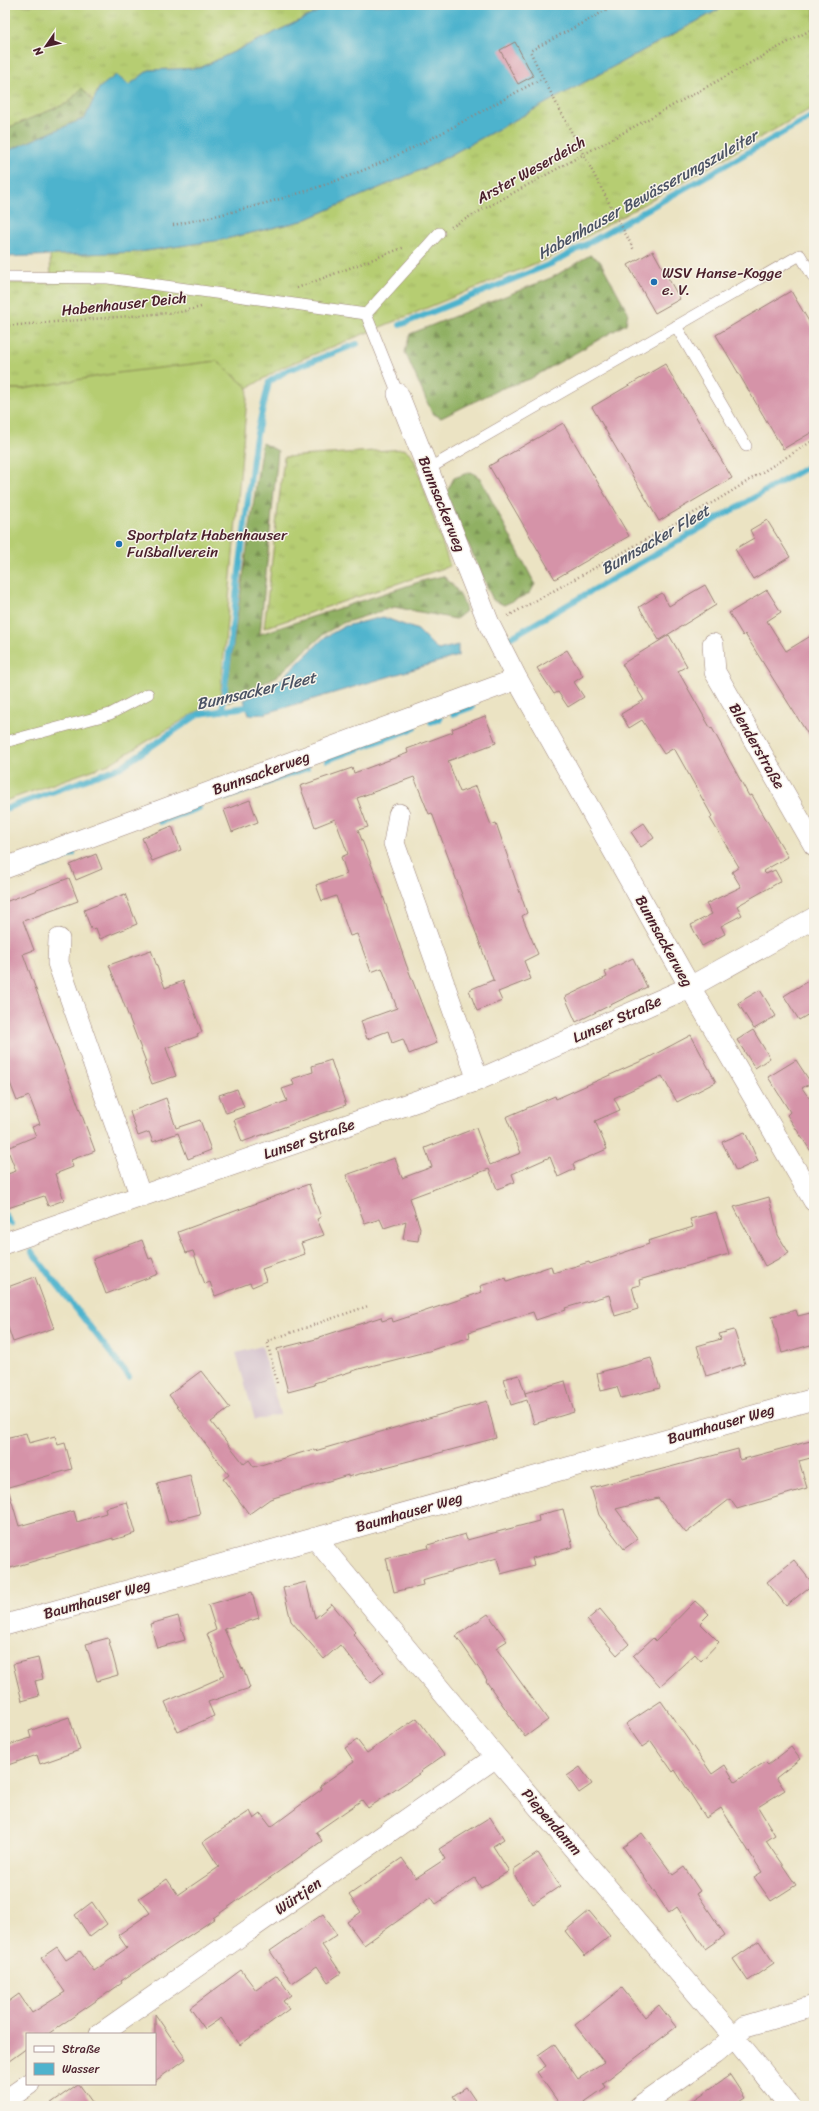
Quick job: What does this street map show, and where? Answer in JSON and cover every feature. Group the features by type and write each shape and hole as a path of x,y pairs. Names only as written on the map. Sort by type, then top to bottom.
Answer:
{"street":[{"name":"Bunnsackerweg","path":"398,394 490,626 517,679 690,987 814,1201"},
{"name":"Blenderstraße","path":"713,644 715,672 814,845"},
{"name":"Bunnsackerweg","path":"5,868 517,679"},
{"path":"399,814 394,843 478,1080"},
{"path":"690,987 814,918"},
{"path":"59,940 58,963 141,1197"},
{"name":"Lunser Straße","path":"5,1243 478,1080 690,987"},
{"name":"Baumhauser Weg","path":"5,1625 814,1398"},
{"name":"Piependamm","path":"315,1538 496,1757 733,2036 790,2106"},
{"name":"Würtjen","path":"101,2033 496,1757"},
{"path":"640,2106 714,2054 746,2026 814,2006"},
{"path":"5,2101 28,2085"}],"lane":[{"path":"366,314 439,233"},
{"path":"428,469 800,255 814,278"},
{"path":"5,276 108,278 366,314"},
{"path":"366,314 398,394"},
{"path":"676,326 746,446"},
{"path":"5,742 110,714 148,694"}],"path":[{"path":"616,5 530,51 634,250"},
{"name":"Arster Weserdeich","path":"439,233 814,28"},
{"path":"174,225 280,200 370,167 415,147 543,78"},
{"path":"291,290 411,244"},
{"name":"Habenhauser Deich","path":"5,326 180,312 209,305"},
{"path":"5,401 13,400"},
{"path":"490,626 719,499 814,440"},
{"path":"277,1383 266,1341 368,1306"}],"shaded area":[{"path":"262,1346 280,1414 255,1420 236,1353"}],"green space":[{"path":"5,5 332,5 200,68 149,70 129,85 99,88 93,101 82,88 68,103 5,129"},
{"path":"727,5 814,5 814,107 551,257 283,367 248,388 217,361 23,389 5,389 5,283 51,283 50,255 139,252 221,240 302,221 430,166"},
{"path":"82,88 93,101 85,118 5,152 5,129 68,103"},
{"path":"590,255 600,261 628,312 626,324 530,379 500,389 441,418 432,413 405,352 410,334 553,277"},
{"name":"Sportplatz Habenhauser Fußballverein","path":"217,361 248,388 220,698 109,764 5,801 5,389 23,389 118,373"},
{"path":"262,443 278,451 260,634 422,581 443,576 458,591 466,611 456,619 394,607 343,623 325,633 277,676 228,703 227,688"},
{"path":"404,449 411,454 415,462 450,566 264,628 284,457"},
{"path":"471,472 480,478 535,584 530,593 504,605 493,600 446,493 454,478"}],"water":[{"path":"332,5 727,5 430,166 302,221 221,240 139,252 5,257 5,152 85,118 99,88 116,75 129,85 149,70 200,68"},
{"path":"383,617 418,630 438,650 458,645 458,656 263,714 249,715 244,700 275,685 325,637 345,626"}],"building":[{"path":"515,42 533,76 518,84 500,50"},
{"name":"WSV Hanse-Kogge e. V.","path":"653,251 680,299 655,313 628,265"},
{"path":"791,291 814,330 814,431 783,449 716,335"},
{"path":"665,364 732,478 659,521 592,407"},
{"path":"563,423 629,536 555,579 489,466"},
{"path":"767,520 790,557 753,579 735,549 754,538 750,530"},
{"path":"705,585 716,605 659,640 639,607 662,593 669,606"},
{"path":"767,590 781,612 767,621 786,651 814,634 814,744 745,634 743,636 729,613"},
{"path":"669,635 687,666 678,671 711,729 712,728 749,796 752,795 788,857 763,871 766,874 775,870 781,881 737,906 742,915 721,926 725,934 702,946 691,925 712,914 706,904 741,887 732,872 739,867 710,818 712,816 674,748 664,754 642,720 629,728 621,714 644,700 622,664"},
{"path":"567,650 583,676 574,682 584,697 568,707 558,692 554,694 537,668"},
{"path":"485,716 496,743 448,761 460,792 476,786 491,825 496,823 527,913 522,916 538,954 524,961 531,979 498,992 502,1001 477,1011 469,990 493,980 494,982 432,813 429,814 414,777 357,798 368,827 358,830 380,887 406,964 437,1043 409,1054 403,1039 392,1043 388,1031 367,1039 361,1021 397,1008 382,968 371,972 357,934 350,936 336,896 322,901 316,885 347,874 341,857 348,854 335,819 315,827 300,786 352,768 354,773 408,753 407,749 453,732 452,729"},
{"path":"250,800 258,822 232,832 224,810"},
{"path":"644,823 654,838 641,847 631,832"},
{"path":"172,826 181,850 152,861 142,838"},
{"path":"96,854 102,869 76,880 70,865"},
{"path":"69,878 78,901 23,921 34,950 23,954 95,1151 71,1160 73,1167 55,1174 64,1200 48,1206 44,1196 5,1209 5,1175 16,1171 7,1148 36,1136 32,1127 40,1124 29,1096 17,1101 5,1070 5,902"},
{"path":"125,894 137,924 100,939 96,928 91,929 84,910"},
{"path":"151,950 165,988 183,981 202,1032 197,1034 198,1036 166,1048 176,1076 152,1084 144,1063 146,1062 109,965"},
{"path":"633,958 647,987 576,1022 565,997 607,977 605,972"},
{"path":"814,977 814,1011 799,1020 784,996"},
{"path":"760,990 776,1016 754,1029 738,1003"},
{"path":"753,1030 770,1058 755,1068 737,1040"},
{"path":"691,1035 716,1082 677,1102 662,1076 614,1098 620,1110 595,1121 607,1149 573,1164 575,1169 558,1177 550,1157 512,1174 515,1182 497,1189 489,1169 410,1198 420,1228 418,1241 403,1239 406,1221 384,1228 380,1219 365,1224 346,1175 395,1158 402,1178 432,1167 425,1148 476,1128 490,1165 521,1153 506,1117 555,1096 556,1099 646,1059"},
{"path":"331,1060 346,1105 242,1142 234,1120 287,1101 282,1089 294,1085 292,1079 313,1072 312,1066"},
{"path":"796,1060 811,1083 802,1088 814,1105 814,1156 787,1115 790,1112 768,1077"},
{"path":"237,1089 244,1107 226,1113 219,1095"},
{"path":"166,1098 176,1128 200,1120 211,1150 188,1159 178,1133 153,1142 149,1132 138,1136 130,1112"},
{"path":"745,1132 758,1161 736,1171 722,1142"},
{"path":"309,1184 321,1217 317,1219 324,1235 301,1243 305,1254 262,1269 266,1281 252,1287 250,1283 215,1296 210,1282 205,1284 193,1251 186,1253 178,1232"},
{"path":"769,1197 778,1235 789,1253 765,1266 734,1207"},
{"path":"716,1212 729,1254 639,1280 640,1285 632,1287 638,1309 615,1316 609,1295 565,1308 566,1310 536,1320 533,1312 469,1332 470,1337 429,1351 359,1369 314,1383 315,1385 288,1392 277,1349 320,1338 381,1317 382,1321 392,1318 393,1322 482,1292 480,1286 506,1278 507,1281 551,1266 553,1273 589,1262 590,1264 649,1244 648,1241 693,1227 690,1219"},
{"path":"142,1240 149,1259 152,1258 158,1274 106,1294 93,1259"},
{"path":"35,1277 54,1328 13,1342 5,1319 5,1288"},
{"path":"796,1310 798,1316 814,1312 814,1344 782,1353 772,1316"},
{"path":"734,1330 745,1364 706,1376 697,1346 721,1339 719,1334"},
{"path":"651,1358 660,1388 621,1398 617,1387 601,1391 597,1373"},
{"path":"201,1371 230,1408 211,1422 244,1464 249,1460 254,1467 314,1449 315,1451 487,1401 496,1438 348,1477 348,1475 270,1499 249,1514 223,1479 229,1475 169,1395"},
{"path":"519,1375 525,1393 565,1381 574,1412 534,1424 527,1400 511,1405 503,1379"},
{"path":"26,1433 29,1443 55,1436 58,1445 65,1443 72,1469 5,1488 5,1438"},
{"path":"814,1440 814,1457 799,1461 807,1488 737,1509 730,1499 686,1533 658,1498 616,1509 638,1539 624,1549 599,1515 591,1488 738,1449 740,1460"},
{"path":"190,1475 200,1514 168,1522 157,1483"},
{"path":"9,1492 19,1526 74,1511 77,1522 106,1513 105,1508 127,1502 136,1533 113,1540 113,1538 7,1569 5,1560 5,1493"},
{"path":"563,1509 573,1547 532,1558 534,1565 501,1574 497,1558 422,1580 423,1585 394,1592 386,1558 429,1548 428,1545 465,1534 467,1540 539,1521 538,1515"},
{"path":"794,1560 813,1584 786,1606 767,1582"},
{"path":"306,1582 315,1618 332,1604 355,1632 353,1634 384,1672 371,1683 340,1645 324,1659 291,1621 283,1588"},
{"path":"252,1592 259,1618 224,1629 242,1669 243,1668 250,1688 208,1702 214,1716 178,1732 165,1702 224,1675 207,1634 216,1630 208,1605"},
{"path":"695,1601 709,1614 700,1623 719,1642 701,1661 695,1654 660,1686 633,1656 653,1638 656,1641"},
{"path":"600,1609 629,1644 617,1655 587,1620"},
{"path":"488,1614 507,1641 496,1648 548,1720 525,1737 456,1636"},
{"path":"178,1616 185,1640 157,1648 150,1624"},
{"path":"108,1638 118,1675 97,1681 86,1644"},
{"path":"38,1658 43,1679 35,1681 39,1696 22,1701 13,1664"},
{"path":"661,1701 712,1774 725,1765 735,1782 765,1762 768,1765 791,1747 800,1759 776,1778 785,1790 758,1807 775,1835 766,1841 796,1885 771,1901 754,1877 762,1872 721,1808 706,1818 675,1770 673,1772 651,1741 642,1747 626,1724"},
{"path":"69,1717 80,1750 40,1764 37,1755 5,1766 5,1746 31,1738 29,1731"},
{"path":"417,1718 444,1755 421,1771 422,1772 368,1808 362,1800 316,1832 322,1841 213,1918 214,1919 121,1981 122,1983 49,2033 26,2033 26,2049 5,2064 5,2004 19,1994 32,2013 65,1992 41,1958 57,1947 66,1960 80,1951 94,1971 127,1948 118,1935 150,1913 139,1898 167,1879 178,1895 219,1867 203,1842 250,1811 254,1819 261,1814 271,1827 322,1789 320,1786 354,1762 345,1748 357,1740 367,1753"},
{"path":"580,1767 592,1784 579,1793 567,1776"},
{"path":"490,1817 504,1839 493,1846 509,1871 481,1888 475,1878 436,1904 431,1897 364,1945 347,1922 361,1912 349,1895 402,1858 416,1878 445,1859 439,1849"},
{"path":"642,1833 673,1875 684,1867 700,1891 697,1893 725,1935 705,1949 677,1907 669,1913 623,1847"},
{"path":"538,1853 560,1886 533,1904 514,1875 514,1869"},
{"path":"92,1902 107,1924 90,1937 75,1915"},
{"path":"589,1911 610,1936 585,1956 565,1931"},
{"path":"323,1914 337,1935 322,1945 341,1973 328,1982 317,1966 292,1983 270,1951"},
{"path":"759,1941 774,1963 748,1981 733,1959"},
{"path":"241,1970 256,1990 277,1975 291,1995 283,2001 289,2009 240,2045 221,2018 205,2029 190,2008"},
{"path":"622,1988 645,2017 659,2005 676,2027 603,2083 606,2087 579,2106 561,2106 537,2072 546,2066 538,2055 554,2044 578,2079 604,2062 575,2025"},
{"path":"155,2014 186,2059 156,2080 156,2033"},
{"path":"730,2075 745,2098 733,2106 685,2106"},
{"path":"77,2085 80,2085 95,2106 47,2106"},
{"path":"466,2087 479,2106 460,2106 453,2096"}],"waterway":[{"name":"Habenhauser Bewässerungszuleiter","path":"400,325 553,263 814,115"},
{"name":"Habenhauser Bewässerungszuleiter","path":"222,711 255,442 269,382 286,371 357,344"},
{"name":"Bunnsacker Fleet","path":"508,639 814,463"},
{"name":"Bunnsacker Fleet","path":"5,809 121,767 199,714 253,706"},
{"path":"453,714 472,707"},
{"path":"431,722 440,719"},
{"path":"327,760 415,728"},
{"path":"225,798 307,768"},
{"path":"160,822 199,808"},
{"path":"20,874 73,854"},
{"path":"5,1215 11,1224"},
{"path":"32,1252 129,1377"}],"place":[{"name":"WSV Hanse-Kogge e. V.","path":"654,282"},
{"name":"Sportplatz Habenhauser Fußballverein","path":"119,544"}]}
